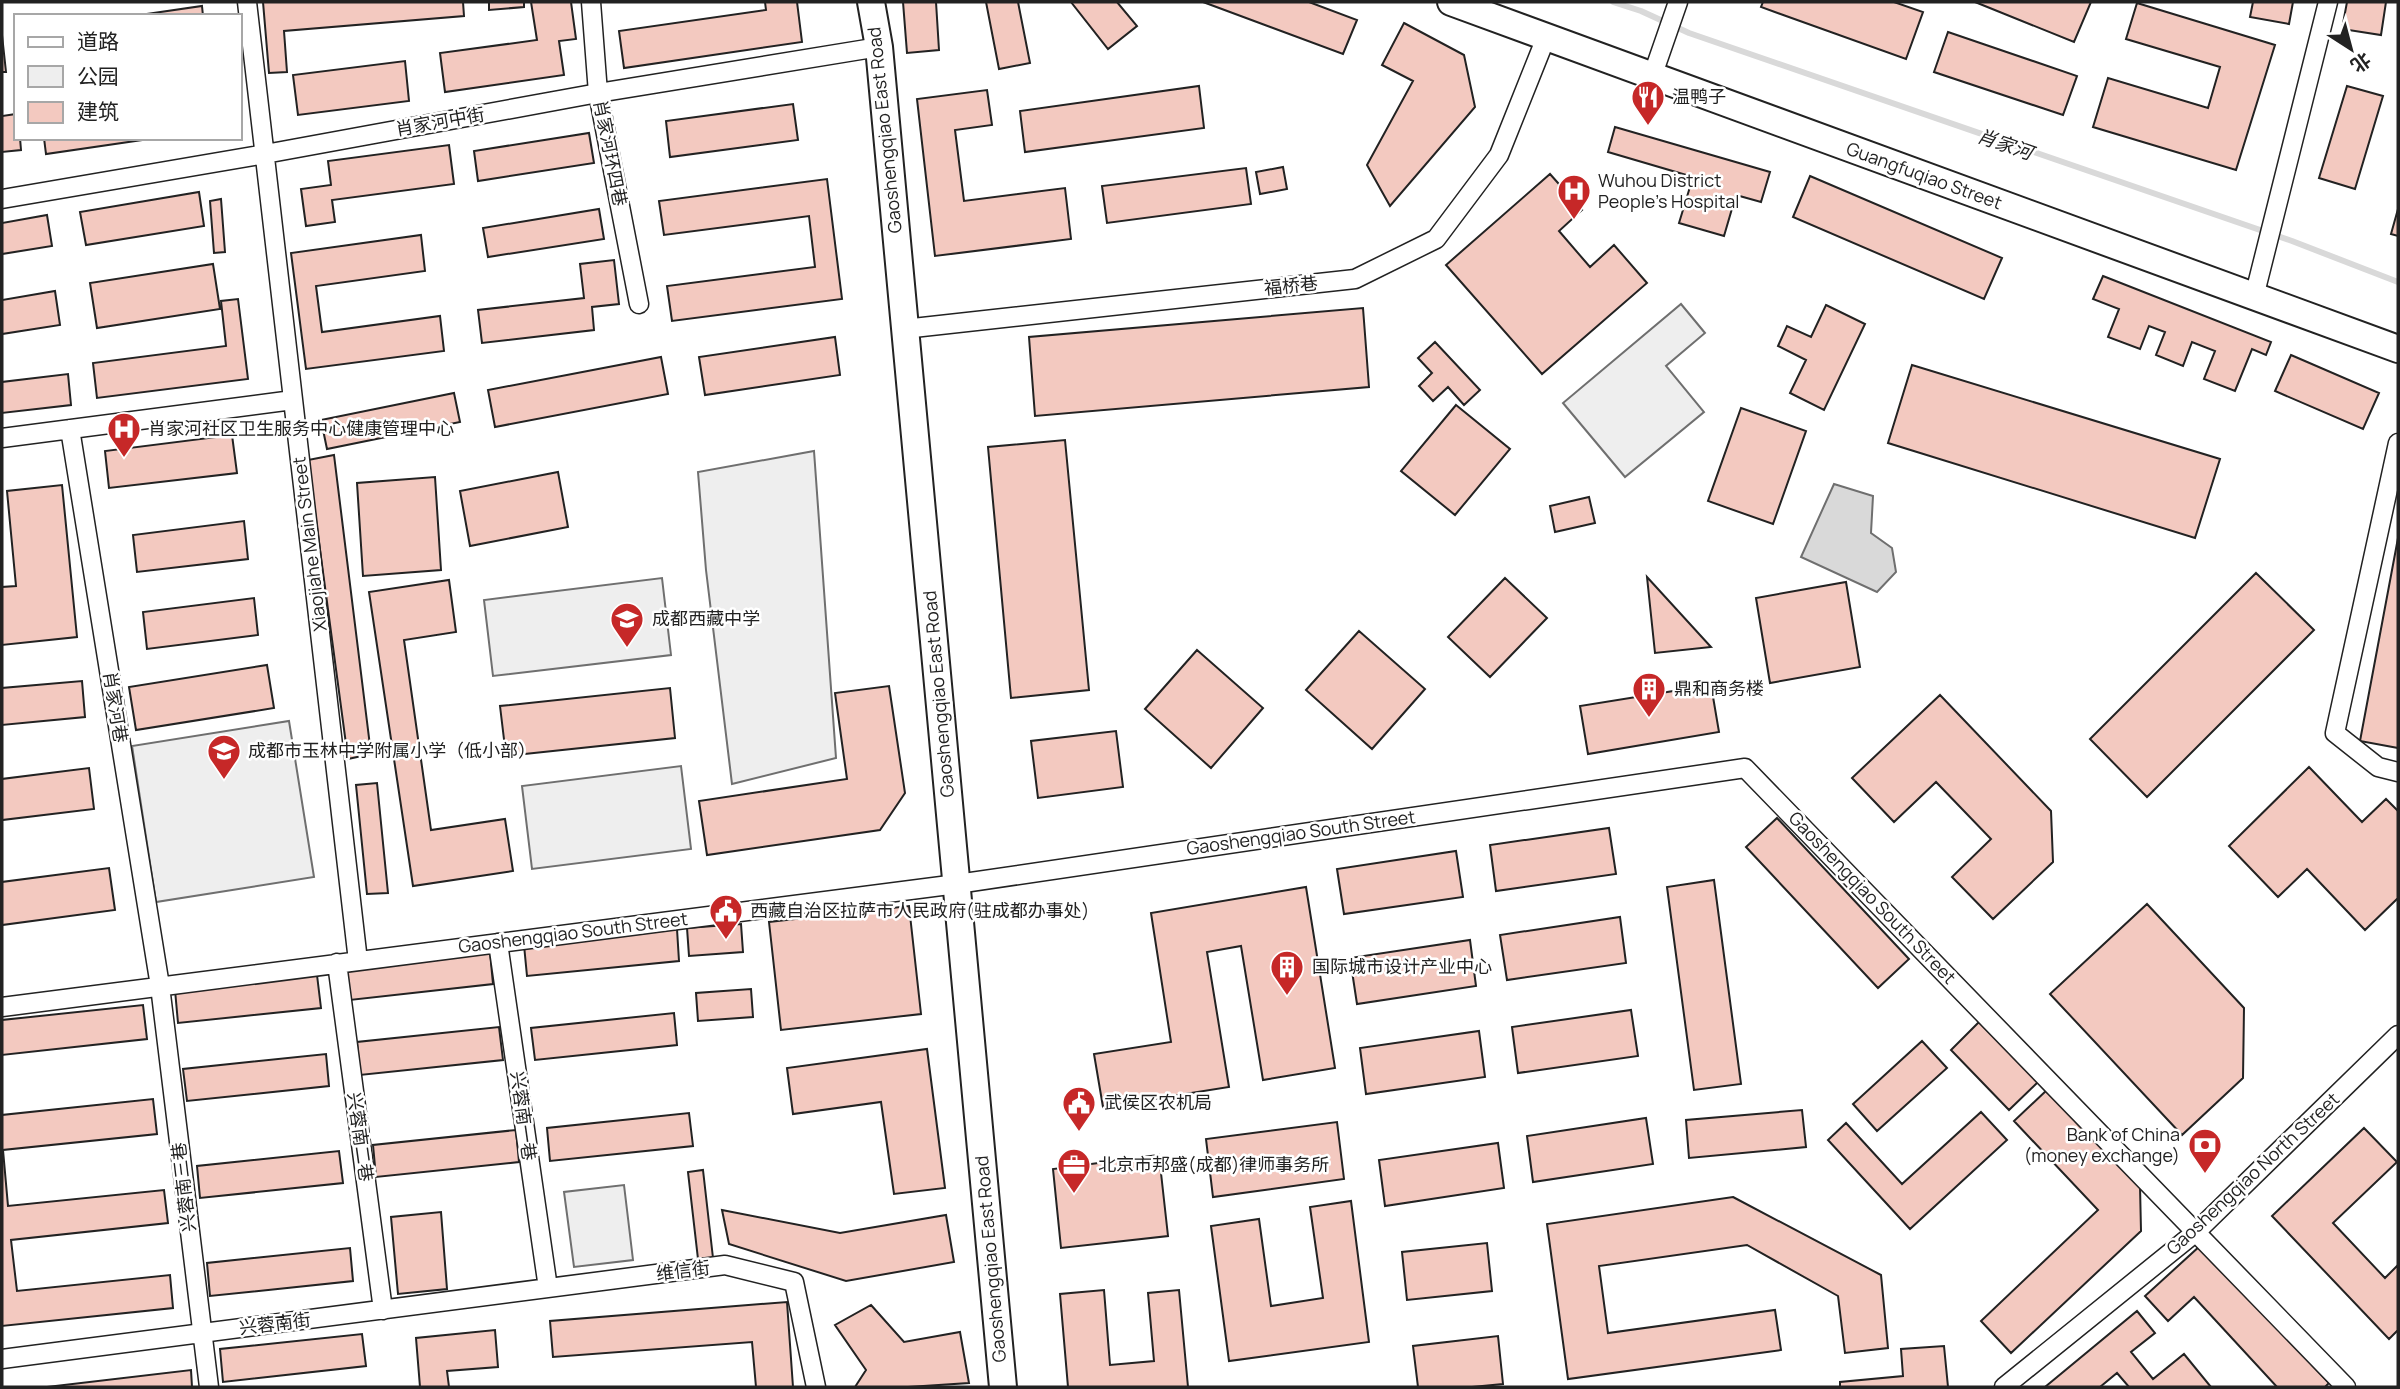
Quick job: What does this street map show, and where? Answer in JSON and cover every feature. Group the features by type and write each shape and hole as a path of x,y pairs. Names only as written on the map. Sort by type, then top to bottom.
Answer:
{"street":[{"name":"Xiaojiahe Main Street","path":"247,2 358,961"},
{"name":"肖家河环四巷","path":"591,2 598,93 639,304"},
{"name":"Gaoshengqiao East Road","path":"871,2 879,47 1003,1387"},
{"name":"Guangfuqiao Street","path":"1451,2 2398,349"},
{"path":"2254,297 2328,2"},
{"path":"1652,77 1678,3"},
{"name":"福桥巷","path":"904,329 1355,279 1436,239 1499,155 1547,35"},
{"name":"肖家河中街","path":"2,199 598,93 879,47"},
{"path":"2,438 293,400"},
{"name":"肖家河巷","path":"70,429 160,986"},
{"path":"2398,443 2335,733 2378,767 2398,772"},
{"name":"Gaoshengqiao South Street","path":"2,1007 957,884 1745,768 2346,1387"},
{"name":"兴蓉南一巷","path":"498,943 548,1288"},
{"name":"兴蓉南二巷","path":"337,964 383,1310"},
{"name":"兴蓉南三巷","path":"160,986 209,1387"},
{"name":"Gaoshengqiao North Street","path":"2004,1387 2196,1232 2398,1035"},
{"name":"维信街","path":"548,1288 724,1265 794,1282 816,1387"},
{"name":"兴蓉南街","path":"2,1359 548,1288"}],"green space":[{"path":"1681,304 1705,333 1666,366 1704,412 1625,477 1563,403"},
{"path":"814,451 836,758 732,784 706,570 698,472"},
{"path":"662,578 671,655 493,676 484,600"},
{"path":"289,721 314,877 156,902 132,746"},
{"path":"681,766 691,849 532,869 522,786"},
{"path":"624,1185 633,1260 574,1267 564,1192"}],"shaded area":[{"path":"1834,484 1873,496 1871,533 1892,548 1896,572 1877,592 1801,557"}],"building":[{"path":"263,2 463,2 464,16 284,31 287,72 269,73"},
{"path":"489,2 524,2 524,7 489,10"},
{"path":"531,2 571,2 576,39 559,41 564,75 445,92 440,53 537,40"},
{"path":"765,2 797,2 802,42 624,68 619,31 766,10"},
{"path":"903,2 936,2 939,50 907,53"},
{"path":"986,2 1018,2 1030,63 999,69"},
{"path":"1071,2 1117,2 1137,26 1108,49"},
{"path":"1203,2 1309,2 1357,20 1343,54"},
{"path":"1763,2 1894,2 1923,12 1906,59 1761,7"},
{"path":"1975,2 2091,2 2074,42"},
{"path":"2253,2 2293,2 2289,24 2250,17"},
{"path":"2347,2 2386,2 2381,35 2342,29"},
{"path":"2137,3 2275,45 2236,170 2093,127 2108,78 2208,108 2220,67 2126,39"},
{"path":"202,6 203,14 147,14"},
{"path":"1404,23 1464,55 1475,107 1390,206 1367,165 1413,81 1382,65"},
{"path":"1948,32 2077,76 2063,115 1934,72"},
{"path":"2,35 6,72 2,72"},
{"path":"405,61 409,101 298,115 293,75"},
{"path":"1199,86 1204,128 1025,152 1020,111"},
{"path":"2347,86 2383,96 2355,189 2319,178"},
{"path":"987,90 992,125 955,130 964,201 1065,188 1071,239 935,256 917,99"},
{"path":"793,104 798,140 670,157 666,121"},
{"path":"14,114 14,140 20,140 21,150 2,152 2,116"},
{"path":"1615,127 1770,172 1761,202 1736,195 1724,236 1679,223 1693,177 1608,152"},
{"path":"589,133 594,163 478,181 474,151"},
{"path":"44,140 142,140 46,154"},
{"path":"449,145 454,184 332,200 335,222 306,226 301,189 331,185 328,161"},
{"path":"1283,167 1287,189 1260,194 1256,172"},
{"path":"1246,168 1251,204 1107,223 1102,186"},
{"path":"1550,174 1582,210 1559,231 1590,267 1614,245 1647,283 1542,374 1446,265"},
{"path":"1810,176 2002,258 1984,299 1793,217"},
{"path":"827,179 842,299 672,321 667,286 815,267 809,216 664,235 659,201"},
{"path":"199,192 204,226 86,245 80,212"},
{"path":"221,199 225,252 214,253 210,201"},
{"path":"599,209 604,239 488,257 483,228"},
{"path":"2398,209 2398,236 2391,234"},
{"path":"47,215 52,246 2,254 2,223"},
{"path":"421,235 425,271 316,286 322,332 440,316 444,351 306,369 291,253"},
{"path":"614,260 619,304 592,307 594,330 482,343 478,310 584,298 580,264"},
{"path":"213,264 220,309 97,328 90,283"},
{"path":"2103,276 2271,342 2266,355 2252,349 2235,391 2204,379 2215,351 2192,342 2183,366 2156,355 2165,332 2149,326 2140,349 2108,337 2119,309 2093,299"},
{"path":"55,291 60,325 2,334 2,300"},
{"path":"238,299 248,379 97,398 93,363 226,346 221,301"},
{"path":"1826,305 1865,324 1824,410 1790,393 1806,360 1778,346 1787,326 1811,337"},
{"path":"1363,308 1369,387 1035,416 1029,337"},
{"path":"835,337 840,375 705,395 699,357"},
{"path":"1435,342 1480,390 1464,405 1448,387 1433,401 1419,386 1432,373 1418,358"},
{"path":"2291,355 2379,393 2363,429 2275,391"},
{"path":"661,357 668,394 495,427 488,390"},
{"path":"1912,365 2220,459 2195,538 1888,443"},
{"path":"68,374 71,405 2,413 2,382"},
{"path":"454,393 460,422 327,449 321,420"},
{"path":"1456,405 1510,449 1455,515 1401,471"},
{"path":"1741,408 1806,431 1773,524 1708,501"},
{"path":"232,435 237,473 109,488 105,451"},
{"path":"1065,440 1089,690 1011,698 988,447"},
{"path":"334,455 371,754 348,759 308,460"},
{"path":"558,472 568,527 470,546 460,491"},
{"path":"435,477 441,570 363,576 357,483"},
{"path":"62,485 77,637 2,645 2,587 16,586 7,491"},
{"path":"1589,497 1595,523 1555,532 1550,506"},
{"path":"244,521 248,559 137,572 133,535"},
{"path":"2398,538 2398,748 2360,741"},
{"path":"2256,573 2314,630 2147,797 2090,739"},
{"path":"1647,577 1711,647 1655,653"},
{"path":"1505,578 1547,618 1490,677 1448,637"},
{"path":"449,580 456,632 404,640 431,830 505,819 513,871 413,886 369,592"},
{"path":"1846,582 1860,667 1770,683 1756,598"},
{"path":"254,598 258,635 147,649 143,612"},
{"path":"1359,631 1425,689 1372,749 1306,690"},
{"path":"1197,650 1263,708 1211,768 1145,709"},
{"path":"267,665 274,708 136,730 129,687"},
{"path":"82,681 85,717 2,725 2,688"},
{"name":"鼎和商务楼","path":"1711,685 1719,732 1588,754 1580,706"},
{"path":"889,686 905,793 880,830 707,855 699,801 847,779 835,693"},
{"path":"670,688 675,738 506,756 500,706"},
{"path":"1940,695 2051,811 2053,862 1993,919 1952,877 1991,839 1936,782 1894,822 1852,778"},
{"path":"1116,731 1123,787 1038,798 1031,741"},
{"path":"2309,767 2362,822 2386,799 2398,811 2398,898 2365,930 2307,869 2278,897 2229,846"},
{"path":"89,768 94,809 2,820 2,779"},
{"path":"377,783 388,893 367,894 356,785"},
{"path":"1777,818 1909,959 1878,988 1746,847"},
{"path":"1609,828 1616,874 1496,891 1490,845"},
{"path":"1456,851 1463,897 1344,914 1337,869"},
{"path":"109,868 115,910 2,925 2,882"},
{"path":"1714,880 1741,1084 1694,1090 1667,887"},
{"name":"国际城市设计产业中心","path":"1306,887 1335,1068 1263,1080 1241,946 1207,952 1229,1087 1103,1107 1094,1054 1171,1042 1151,913"},
{"path":"2147,904 2244,1008 2243,1078 2182,1135 2050,994"},
{"path":"909,906 921,1014 781,1030 769,922"},
{"path":"1620,917 1626,963 1507,980 1500,935"},
{"path":"741,924 743,952 689,956 687,928"},
{"path":"677,929 679,961 527,976 524,945"},
{"path":"1470,940 1476,986 1357,1004 1350,958"},
{"path":"490,952 493,984 350,1000 347,967"},
{"path":"317,975 321,1008 178,1023 175,990"},
{"path":"751,989 753,1017 698,1021 696,993"},
{"path":"143,1005 147,1039 2,1055 2,1020"},
{"path":"1631,1010 1638,1056 1518,1073 1512,1027"},
{"path":"674,1013 677,1045 535,1060 531,1028"},
{"path":"1979,1022 2038,1082 2009,1110 1951,1050"},
{"path":"499,1027 503,1060 360,1075 357,1042"},
{"path":"1479,1031 1485,1077 1366,1094 1360,1048"},
{"path":"1922,1041 1947,1068 1877,1131 1853,1104"},
{"path":"927,1049 945,1188 894,1194 881,1102 793,1114 787,1068"},
{"path":"326,1054 329,1086 187,1101 183,1069"},
{"path":"2048,1089 2140,1186 2141,1231 2011,1353 1981,1321 2098,1210 2014,1121"},
{"path":"153,1099 157,1134 3,1150 8,1206 164,1190 168,1223 11,1240 17,1291 170,1275 173,1308 2,1326 2,1115"},
{"path":"1802,1110 1806,1147 1689,1158 1686,1120"},
{"path":"1981,1112 2007,1140 1910,1229 1828,1140 1846,1123 1902,1184"},
{"path":"689,1113 693,1146 550,1161 547,1128"},
{"path":"1646,1118 1653,1164 1533,1182 1527,1136"},
{"path":"1337,1122 1344,1179 1213,1197 1206,1139"},
{"path":"2364,1128 2397,1162 2333,1223 2385,1278 2398,1265 2398,1330 2389,1339 2272,1216"},
{"path":"516,1130 519,1162 376,1177 373,1145"},
{"path":"1498,1143 1504,1188 1385,1206 1379,1160"},
{"path":"339,1151 343,1183 200,1198 197,1166"},
{"path":"1159,1155 1168,1236 1061,1248 1053,1169"},
{"path":"703,1170 713,1258 698,1259 688,1172"},
{"path":"1733,1197 1881,1275 1888,1348 1845,1353 1838,1296 1747,1245 1599,1266 1608,1333 1775,1310 1781,1350 1568,1379 1547,1224"},
{"path":"1351,1201 1369,1342 1229,1361 1211,1226 1259,1219 1271,1306 1323,1298 1310,1207"},
{"path":"722,1210 840,1233 946,1215 954,1262 846,1281 729,1244"},
{"path":"441,1212 447,1289 398,1294 391,1217"},
{"path":"1487,1243 1492,1291 1407,1300 1402,1252"},
{"path":"2201,1245 2329,1383 2325,1387 2277,1387 2194,1297 2168,1321 2145,1296"},
{"path":"350,1248 353,1281 210,1296 207,1263"},
{"path":"1104,1290 1110,1365 1154,1361 1148,1293 1179,1290 1188,1387 1068,1387 1060,1294"},
{"path":"787,1302 793,1387 756,1387 752,1342 553,1357 550,1321"},
{"path":"871,1305 904,1342 960,1332 969,1383 855,1387 866,1370 835,1325"},
{"path":"2137,1311 2155,1333 2131,1352 2153,1379 2184,1354 2211,1387 2129,1387 2117,1373 2100,1387 2045,1387"},
{"path":"495,1330 498,1367 447,1371 449,1387 420,1387 416,1338"},
{"path":"362,1334 366,1366 223,1382 220,1349"},
{"path":"1498,1336 1503,1384 1418,1387 1413,1346"},
{"path":"1944,1346 1948,1387 1840,1387 1840,1382 1903,1376 1901,1349"},
{"path":"191,1370 192,1387 47,1387"}],"waterway":[{"name":"肖家河","path":"1613,2 1641,11 1689,33 2292,241 2398,282"}],"place":[{"name":"温鸭子","path":"1648,127"},
{"name":"Wuhou District People's Hospital","path":"1574,221"},
{"name":"肖家河社区卫生服务中心健康管理中心","path":"124,459"},
{"name":"成都西藏中学","path":"627,649"},
{"name":"鼎和商务楼","path":"1649,719"},
{"name":"成都市玉林中学附属小学（低小部）","path":"224,781"},
{"name":"西藏自治区拉萨市人民政府(驻成都办事处)","path":"726,941"},
{"name":"国际城市设计产业中心","path":"1287,997"},
{"name":"武侯区农机局","path":"1079,1133"},
{"name":"Bank of China (money exchange)","path":"2205,1175"},
{"name":"北京市邦盛(成都)律师事务所","path":"1074,1195"}]}
